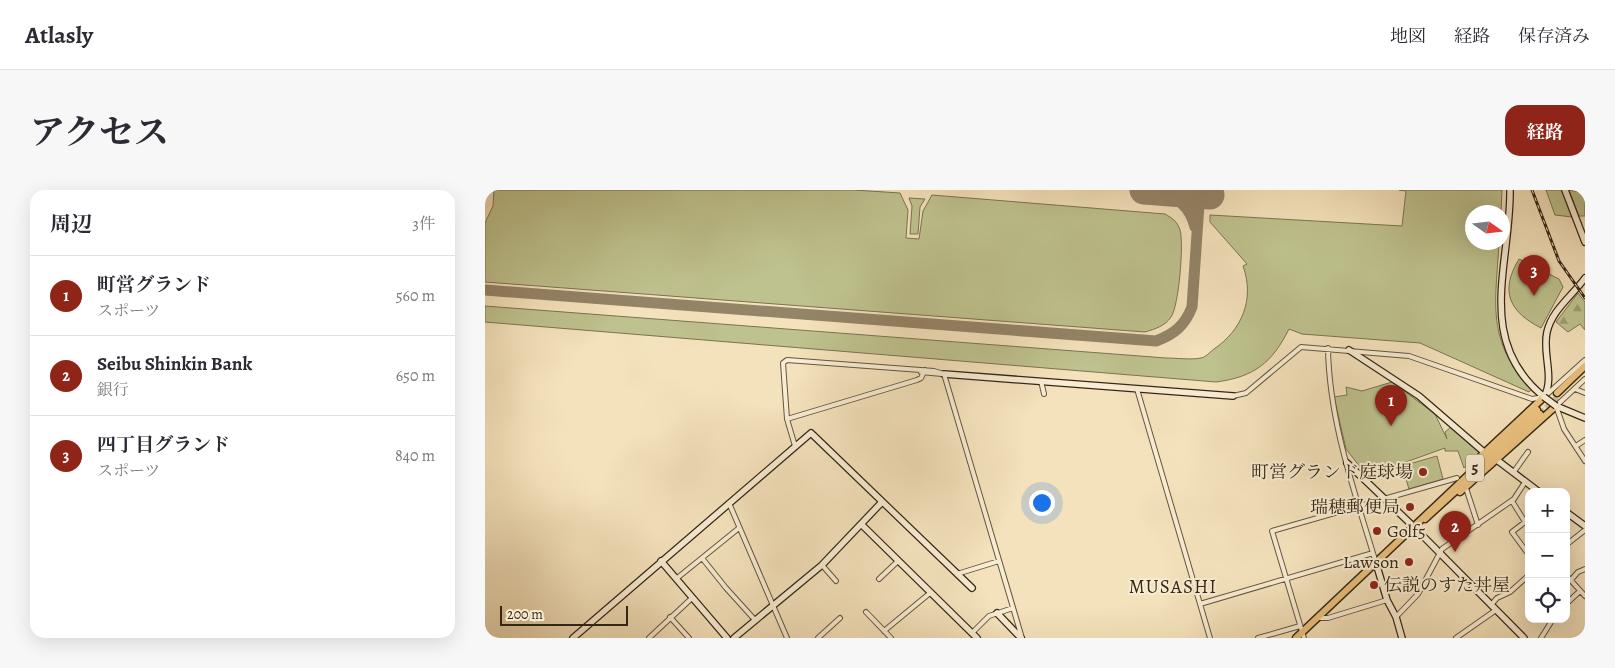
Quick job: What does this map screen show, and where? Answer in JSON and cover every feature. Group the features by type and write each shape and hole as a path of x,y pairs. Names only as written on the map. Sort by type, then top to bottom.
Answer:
{"main road":[{"path":"1585,366 1558,394 1585,372"},
{"path":"1445,498 1457,478 1544,397"},
{"path":"1445,498 1466,488 1556,406"},
{"name":"5","path":"1296,638 1539,412"}],"street":[{"path":"1510,190 1500,289 1501,320 1505,337 1524,376 1544,397 1556,406 1585,418"},
{"path":"1565,190 1585,242"},
{"path":"1544,397 1550,383 1546,349 1549,325 1558,309 1585,278"},
{"path":"795,446 787,419 783,363 787,360 1233,396 1246,394 1301,347 1328,348 1396,353 1415,357 1532,399 1544,397 1585,360"},
{"path":"1328,348 1329,383 1347,463 1387,600 1396,617 1402,638"},
{"path":"1349,350 1419,396 1485,452"},
{"path":"787,419 917,380 921,378 924,371"},
{"path":"944,374 1022,638"},
{"path":"1556,406 1585,379"},
{"path":"1041,381 1044,394"},
{"path":"1137,389 1210,638"},
{"path":"1575,389 1585,393"},
{"path":"1556,406 1564,429 1585,461"},
{"path":"573,638 809,434 813,434 972,588"},
{"path":"1576,446 1585,440"},
{"path":"1513,473 1528,452"},
{"path":"1497,460 1533,488"},
{"path":"1347,463 1414,527 1524,638"},
{"path":"1257,638 1302,632 1273,531 1457,478"},
{"path":"1396,617 1418,594 1442,549 1512,501 1525,482"},
{"path":"1466,488 1478,525"},
{"path":"1512,501 1525,522 1512,532 1525,549"},
{"path":"734,638 822,565 882,502"},
{"path":"729,503 772,607 787,638"},
{"path":"1570,515 1585,526"},
{"path":"861,524 977,638"},
{"path":"676,579 739,528"},
{"path":"1570,542 1585,530"},
{"path":"1201,604 1373,553"},
{"path":"702,558 755,620"},
{"path":"879,579 898,561"},
{"path":"957,574 999,561"},
{"path":"661,562 727,638"},
{"path":"822,565 836,582"},
{"path":"1585,569 1578,572 1571,580 1585,596"},
{"path":"1491,605 1497,598 1510,592 1526,578"},
{"path":"1570,600 1580,591"},
{"path":"884,631 930,593"},
{"path":"649,638 692,598"},
{"path":"1317,618 1328,618 1387,600"},
{"path":"966,638 989,616 1013,608"},
{"path":"1457,638 1496,610"},
{"path":"866,612 891,638"},
{"path":"997,613 1022,638"},
{"path":"670,617 689,638"},
{"path":"818,638 840,618"},
{"path":"1541,638 1550,623"}],"green space":[{"path":"494,190 854,190 900,193 908,210 906,238 919,239 923,211 932,195 1165,214 1174,220 1180,230 1180,274 1174,311 1171,317 1163,325 1145,332 485,282 485,223 493,206"},
{"path":"1399,190 1502,190 1501,205 1465,205 1465,250 1498,250 1496,302 1500,337 1517,371 1532,389 1529,392 1420,343 1302,334 1289,329 1276,351 1260,366 1241,376 1216,382 485,322 485,306 1197,359 1206,356 1232,333 1239,323 1246,302 1246,278 1243,266 1247,264 1210,222 1210,215 1402,226 1406,191"},
{"path":"1546,190 1562,190 1572,217 1555,215"},
{"path":"1569,190 1585,193 1585,216 1579,216"},
{"path":"909,198 925,199 920,207 918,234 910,234 912,206"},
{"path":"1519,259 1559,279 1563,287 1541,328 1522,315 1515,308 1511,300 1509,291 1510,281"},
{"path":"1578,293 1585,302 1585,330 1580,324 1568,332 1556,322"},
{"path":"1392,382 1435,414 1447,439 1445,432 1451,427 1480,452 1464,468 1458,451 1445,451 1445,448 1367,476 1346,449 1334,397 1347,395 1346,387 1362,391"},
{"name":"町営グランド庭球場","path":"1437,456 1443,479 1409,489 1402,466"}],"taxiway":[{"path":"485,290 1156,341 1179,328 1192,307 1200,190"},
{"path":"1156,191 1170,195 1186,207 1195,227"}],"runway":[{"path":"1144,190 1210,195"}],"tunnel":[{"path":"1540,414 1559,396"}],"railway":[{"path":"1532,190 1559,261 1585,298"}],"place":[{"name":"四丁目グランド","path":"1534,296"},
{"name":"町営グランド","path":"1391,426"},
{"name":"町営グランド庭球場","path":"1423,472"},
{"name":"瑞穂郵便局","path":"1410,507"},
{"name":"Golf5","path":"1377,531"},
{"name":"Seibu Shinkin Bank","path":"1455,552"},
{"name":"Lawson","path":"1409,562"},
{"name":"伝説のすた丼屋","path":"1374,585"}],"district":[{"name":"MUSASHI","path":"1173,587"}]}
